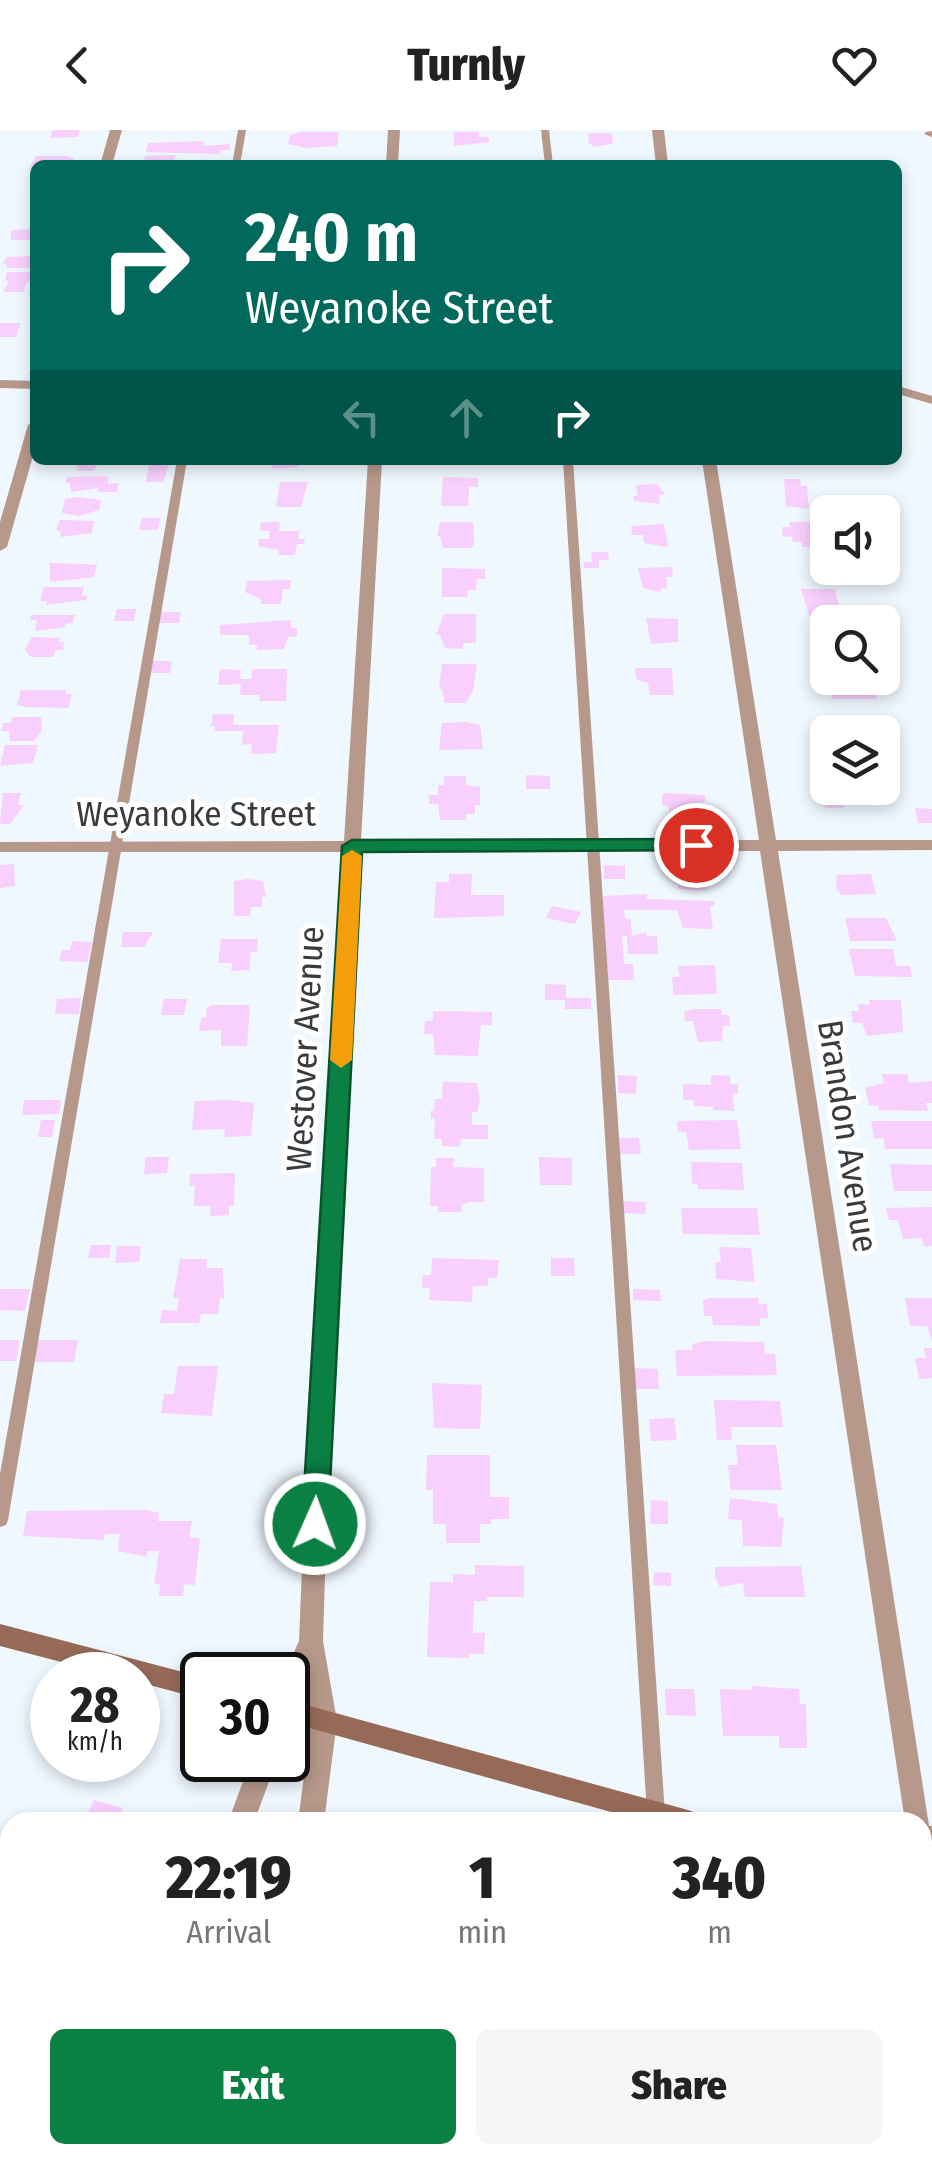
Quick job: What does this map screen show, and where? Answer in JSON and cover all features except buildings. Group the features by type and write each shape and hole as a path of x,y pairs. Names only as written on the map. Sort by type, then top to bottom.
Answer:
{"street":[{"path":"107,160 116,130"},
{"path":"392,160 394,130"},
{"path":"658,130 661,160"},
{"path":"0,384 30,385"},
{"path":"902,391 932,400"},
{"path":"0,547 30,442"},
{"name":"Westover Avenue","path":"312,1812 324,1720 311,1641 318,1447 334,1232 376,465"},
{"name":"Brandon Avenue","path":"710,465 916,1812"},
{"name":"Weyanoke Street","path":"0,847 932,845"},
{"path":"0,1635 180,1682"},
{"name":"Westover Avenue","path":"306,1652 311,1641"},
{"path":"310,1716 649,1812"},
{"path":"246,1812 256,1782"}],"lane":[{"path":"237,160 242,130"},
{"path":"545,130 548,160"},
{"path":"0,1520 181,465"},
{"path":"568,465 656,1812"}],"slow traffic":[{"path":"341,1060 352,856"}],"route":[{"path":"315,1524 334,1232 352,846 696,845"}]}
